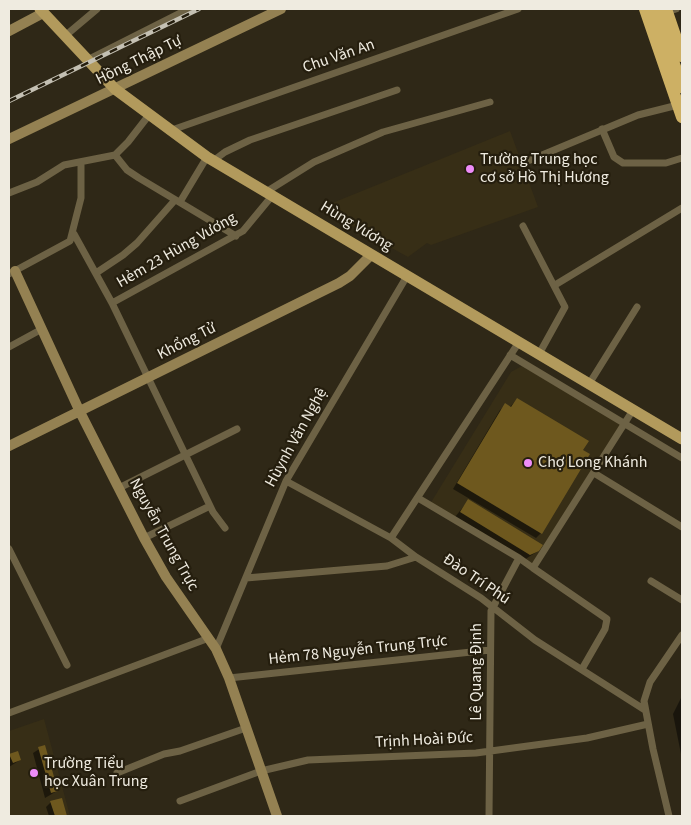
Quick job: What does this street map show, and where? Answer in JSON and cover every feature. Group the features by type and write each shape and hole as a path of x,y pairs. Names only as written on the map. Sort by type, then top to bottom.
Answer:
{"highway":[{"path":"644,9 680,111"},
{"path":"666,10 682,56"},
{"path":"666,10 682,87"}],"main road":[{"name":"Hùng Vương","path":"42,11 115,89 169,131 210,159 682,439"}],"street":[{"path":"65,36 96,9"},
{"path":"87,60 188,9"},
{"name":"Hồng Thập Tự","path":"9,139 281,9"},
{"name":"Chu Văn An","path":"169,131 518,9"},
{"path":"9,31 42,11"},
{"path":"96,273 123,256 137,243 177,201 210,159 250,140 397,90"},
{"name":"Hẻm 23 Hùng Vương","path":"112,303 236,236 250,224 269,194 314,162 383,132 490,102"},
{"path":"523,163 602,128 638,115 680,111"},
{"path":"9,194 37,182 64,165 115,155 149,115"},
{"path":"602,128 614,156 623,163 660,164 682,158"},
{"path":"115,155 132,173 236,236"},
{"path":"12,273 66,244 74,234 82,192 81,163"},
{"path":"555,285 682,208"},
{"path":"523,226 565,307 539,354"},
{"path":"74,234 112,303 210,506 219,522 225,528"},
{"name":"Khổng Tử","path":"9,446 339,283 350,276 371,255"},
{"name":"Nguyễn Trung Trực","path":"12,273 42,329 80,412 144,538 166,577 216,649 229,678 276,816"},
{"name":"Hùynh Văn Nghệ","path":"216,649 286,480 407,276"},
{"path":"590,384 637,307"},
{"path":"9,347 42,329"},
{"path":"391,538 519,342"},
{"path":"510,355 682,458"},
{"path":"533,568 633,410"},
{"path":"119,488 171,464 186,454 237,429"},
{"path":"594,473 682,527"},
{"name":"Đào Trí Phú","path":"286,480 391,538 416,557 493,607 522,631 645,710"},
{"path":"418,498 519,558 607,619 605,629 582,669"},
{"path":"144,538 210,506"},
{"path":"9,549 66,665"},
{"path":"246,578 387,566 416,557"},
{"name":"Lê Quang Định","path":"489,816 490,650 493,607 519,558"},
{"path":"651,581 682,600"},
{"path":"669,816 645,710 647,689 682,635"},
{"path":"9,713 208,638"},
{"name":"Hẻm 78 Nguyễn Trung Trực","path":"229,678 490,650"},
{"name":"Trịnh Hoài Đức","path":"180,801 261,771 317,759 490,751 587,738 648,724"},
{"path":"117,773 164,754 180,751 246,728"}],"shaded area":[{"name":"Trường Trung học cơ sở Hồ Thị Hương","path":"510,131 538,207 431,245 427,243 408,257 320,208"},
{"name":"Chợ Long Khánh","path":"522,366 621,424 532,564 430,504 511,372"},
{"name":"Trường Tiểu học Xuân Trung","path":"44,719 70,816 9,816 9,731"}],"building":[{"path":"517,398 589,441 583,450 590,454 542,534 457,483 505,403 511,407"},
{"path":"468,499 543,545 539,551 530,555 460,512"},
{"path":"45,745 58,791 51,793 38,747"},
{"path":"18,751 21,760 13,763 9,754"},
{"path":"62,798 67,816 55,816 50,801"}],"railway":[{"path":"9,101 199,9"}],"place":[{"name":"Trường Trung học cơ sở Hồ Thị Hương","path":"470,169"},
{"name":"Chợ Long Khánh","path":"528,463"},
{"name":"Trường Tiểu học Xuân Trung","path":"34,773"}]}
